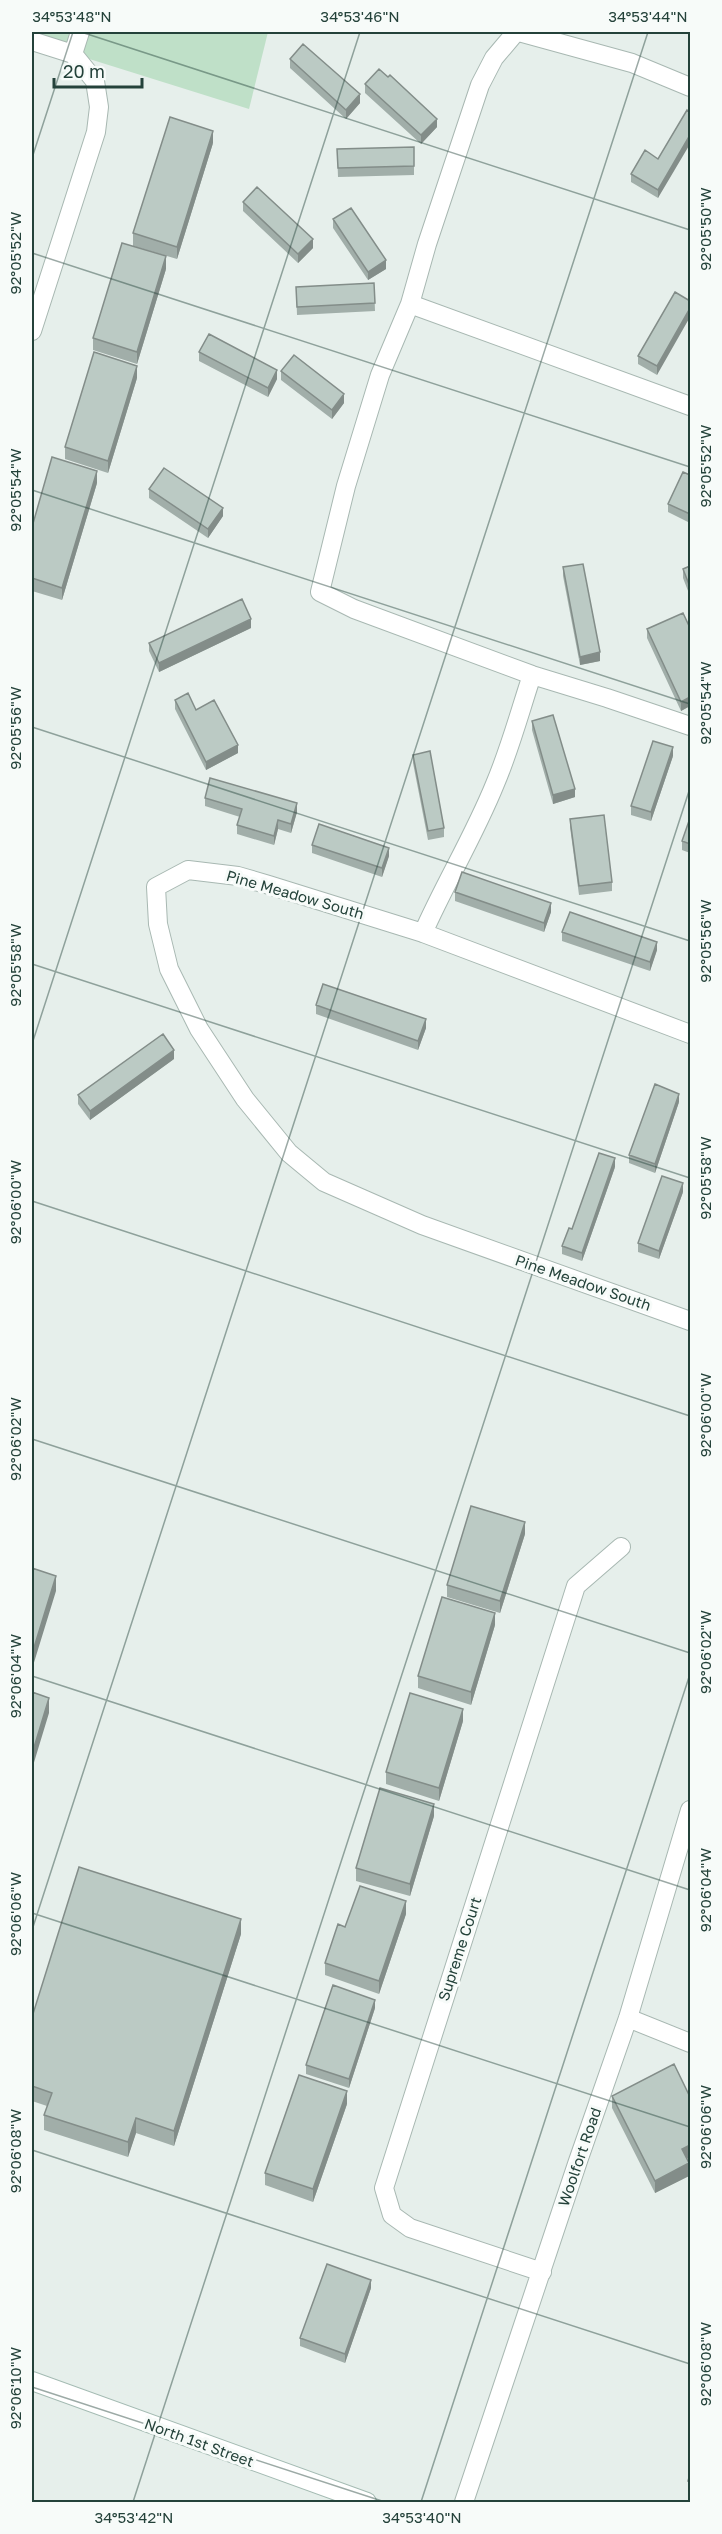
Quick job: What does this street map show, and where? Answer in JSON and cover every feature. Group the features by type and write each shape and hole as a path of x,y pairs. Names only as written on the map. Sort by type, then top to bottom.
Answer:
{"street":[{"path":"73,54 80,32"},
{"path":"690,87 632,63 518,32 494,58 480,85 427,244 410,303 380,375 346,486 320,592 354,609 532,675 690,726"},
{"path":"32,41 73,54 95,81 99,107 96,132 32,331"},
{"path":"410,303 690,406"},
{"path":"423,933 441,892 472,836 496,782 532,675"},
{"name":"Pine Meadow South","path":"690,1034 423,933 238,876 188,870 156,886 158,924 169,969 199,1029 245,1100 289,1153 324,1182 422,1225 690,1321"},
{"name":"Supreme Court","path":"542,2272 410,2228 392,2215 384,2188 576,1586 621,1547"},
{"name":"Woolfort Road","path":"464,2502 628,2018 690,1810"},
{"path":"628,2018 690,2043"},
{"name":"North 1st Street","path":"32,2381 367,2502"}],"green space":[{"path":"32,32 268,32 249,109 32,41"}],"building":[{"path":"303,44 360,94 346,110 290,59"},
{"path":"379,69 388,77 390,75 437,119 421,135 365,84"},
{"path":"687,110 690,113 690,135 658,190 631,174 645,150 658,159"},
{"path":"170,117 213,131 177,247 133,233"},
{"path":"414,147 414,166 338,168 337,149"},
{"path":"257,187 313,239 298,254 243,202"},
{"path":"351,208 386,260 368,272 333,219"},
{"path":"122,243 166,256 137,352 93,338"},
{"path":"374,283 375,303 297,307 296,287"},
{"path":"675,292 690,301 690,308 657,366 638,356"},
{"path":"209,334 277,370 268,388 199,352"},
{"path":"94,352 137,366 108,461 65,447"},
{"path":"294,355 344,394 332,410 281,371"},
{"path":"52,457 97,471 62,588 32,578 32,527"},
{"path":"164,468 223,508 208,529 149,489"},
{"path":"683,472 690,475 690,514 668,504"},
{"path":"583,564 600,652 580,657 563,567"},
{"path":"690,566 690,587 683,569"},
{"path":"242,599 251,619 159,663 149,643"},
{"path":"683,613 690,628 690,697 681,702 647,629"},
{"path":"188,693 196,710 214,700 238,745 206,762 175,700"},
{"path":"553,715 575,789 553,795 532,721"},
{"path":"653,741 673,747 651,812 631,806"},
{"path":"430,751 444,828 428,831 413,755"},
{"path":"210,778 297,803 291,824 278,820 274,836 237,825 242,809 205,798"},
{"path":"604,815 612,882 579,886 570,819"},
{"path":"690,818 690,844 682,841"},
{"path":"319,824 389,848 382,868 312,845"},
{"path":"462,872 551,903 544,923 455,892"},
{"path":"570,912 657,942 650,962 562,932"},
{"path":"323,984 426,1019 418,1041 316,1005"},
{"path":"163,1034 174,1050 90,1111 78,1095"},
{"path":"655,1084 679,1094 655,1164 629,1155"},
{"path":"599,1153 615,1158 582,1253 562,1246 569,1228 572,1229"},
{"path":"662,1176 683,1183 659,1251 638,1243"},
{"path":"471,1506 525,1522 500,1601 447,1585"},
{"path":"32,1568 56,1576 32,1654"},
{"path":"442,1597 495,1613 471,1692 418,1676"},
{"path":"32,1692 49,1698 32,1754"},
{"path":"410,1693 463,1709 439,1788 386,1772"},
{"path":"380,1788 434,1804 410,1884 356,1868"},
{"path":"79,1867 241,1919 174,2131 136,2118 128,2142 44,2115 52,2093 32,2086 32,2017"},
{"path":"360,1886 406,1901 379,1981 325,1963 338,1924 345,1927"},
{"path":"333,1985 375,2000 349,2079 306,2065"},
{"path":"674,2064 690,2097 690,2145 682,2149 689,2163 655,2181 612,2096"},
{"path":"299,2075 347,2091 313,2189 265,2173"},
{"path":"327,2264 371,2280 345,2354 300,2338"}]}
